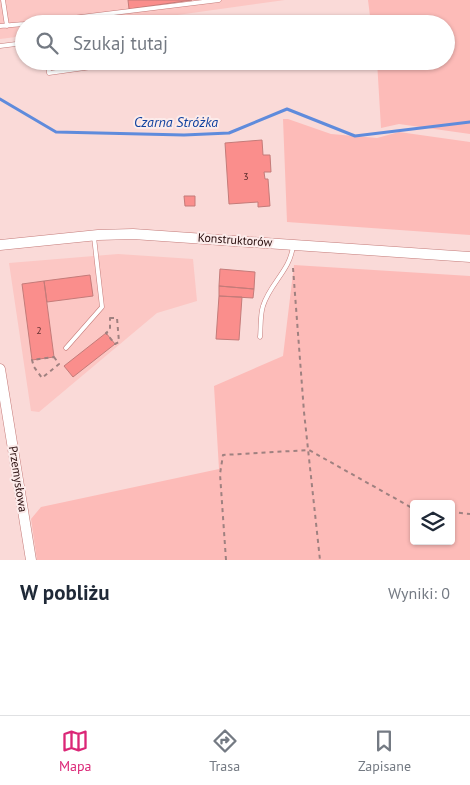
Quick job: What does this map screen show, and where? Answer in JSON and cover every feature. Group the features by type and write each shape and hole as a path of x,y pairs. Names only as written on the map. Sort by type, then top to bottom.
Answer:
{"street":[{"name":"Konstruktorów","path":"0,245 94,235 133,234 470,257"},
{"name":"Przemysłowa","path":"0,369 30,560"}],"lane":[{"path":"3,0 7,26"},
{"path":"97,15 219,0"},
{"path":"0,26 15,25"},
{"path":"0,46 15,44"},
{"path":"49,70 49,73 70,70"},
{"path":"66,348 102,308 94,235"},
{"path":"260,337 263,307 270,290 292,261 294,244"}],"path":[{"path":"292,261 320,560"},
{"path":"110,318 117,318 119,342 115,344 106,333 110,330 110,318"},
{"path":"54,357 58,364 42,378 34,367 32,360 54,357"},
{"path":"226,560 220,474 223,455 309,450 410,507"},
{"path":"455,512 470,514"}],"shaded area":[{"path":"0,0 285,0 178,15 15,15 15,37 0,39"},
{"path":"368,0 470,0 470,134 399,124 381,128 378,70 455,70 455,15 370,15"},
{"path":"283,119 331,134 377,138 399,132 470,142 470,235 287,222"},
{"path":"118,254 193,259 197,301 157,313 39,412 31,411 9,263"},
{"path":"294,265 470,276 470,560 37,560 31,519 41,507 219,469 214,386 283,356"}],"building":[{"path":"128,0 192,0 129,9"},
{"path":"262,140 263,155 270,155 271,172 264,172 265,179 268,179 270,206 258,207 258,202 229,204 225,143"},
{"path":"184,196 195,196 195,206 185,206"},
{"path":"220,269 255,272 254,289 219,286"},
{"path":"90,275 93,296 47,302 44,281"},
{"path":"44,281 54,357 32,360 22,284"},
{"path":"219,286 254,289 253,298 219,296"},
{"path":"219,296 242,297 239,340 216,339"},
{"path":"106,333 115,344 73,377 64,366"}],"waterway":[{"name":"Czarna Stróżka","path":"0,99 56,132 184,135 229,133 287,109 355,136 470,122"}]}
